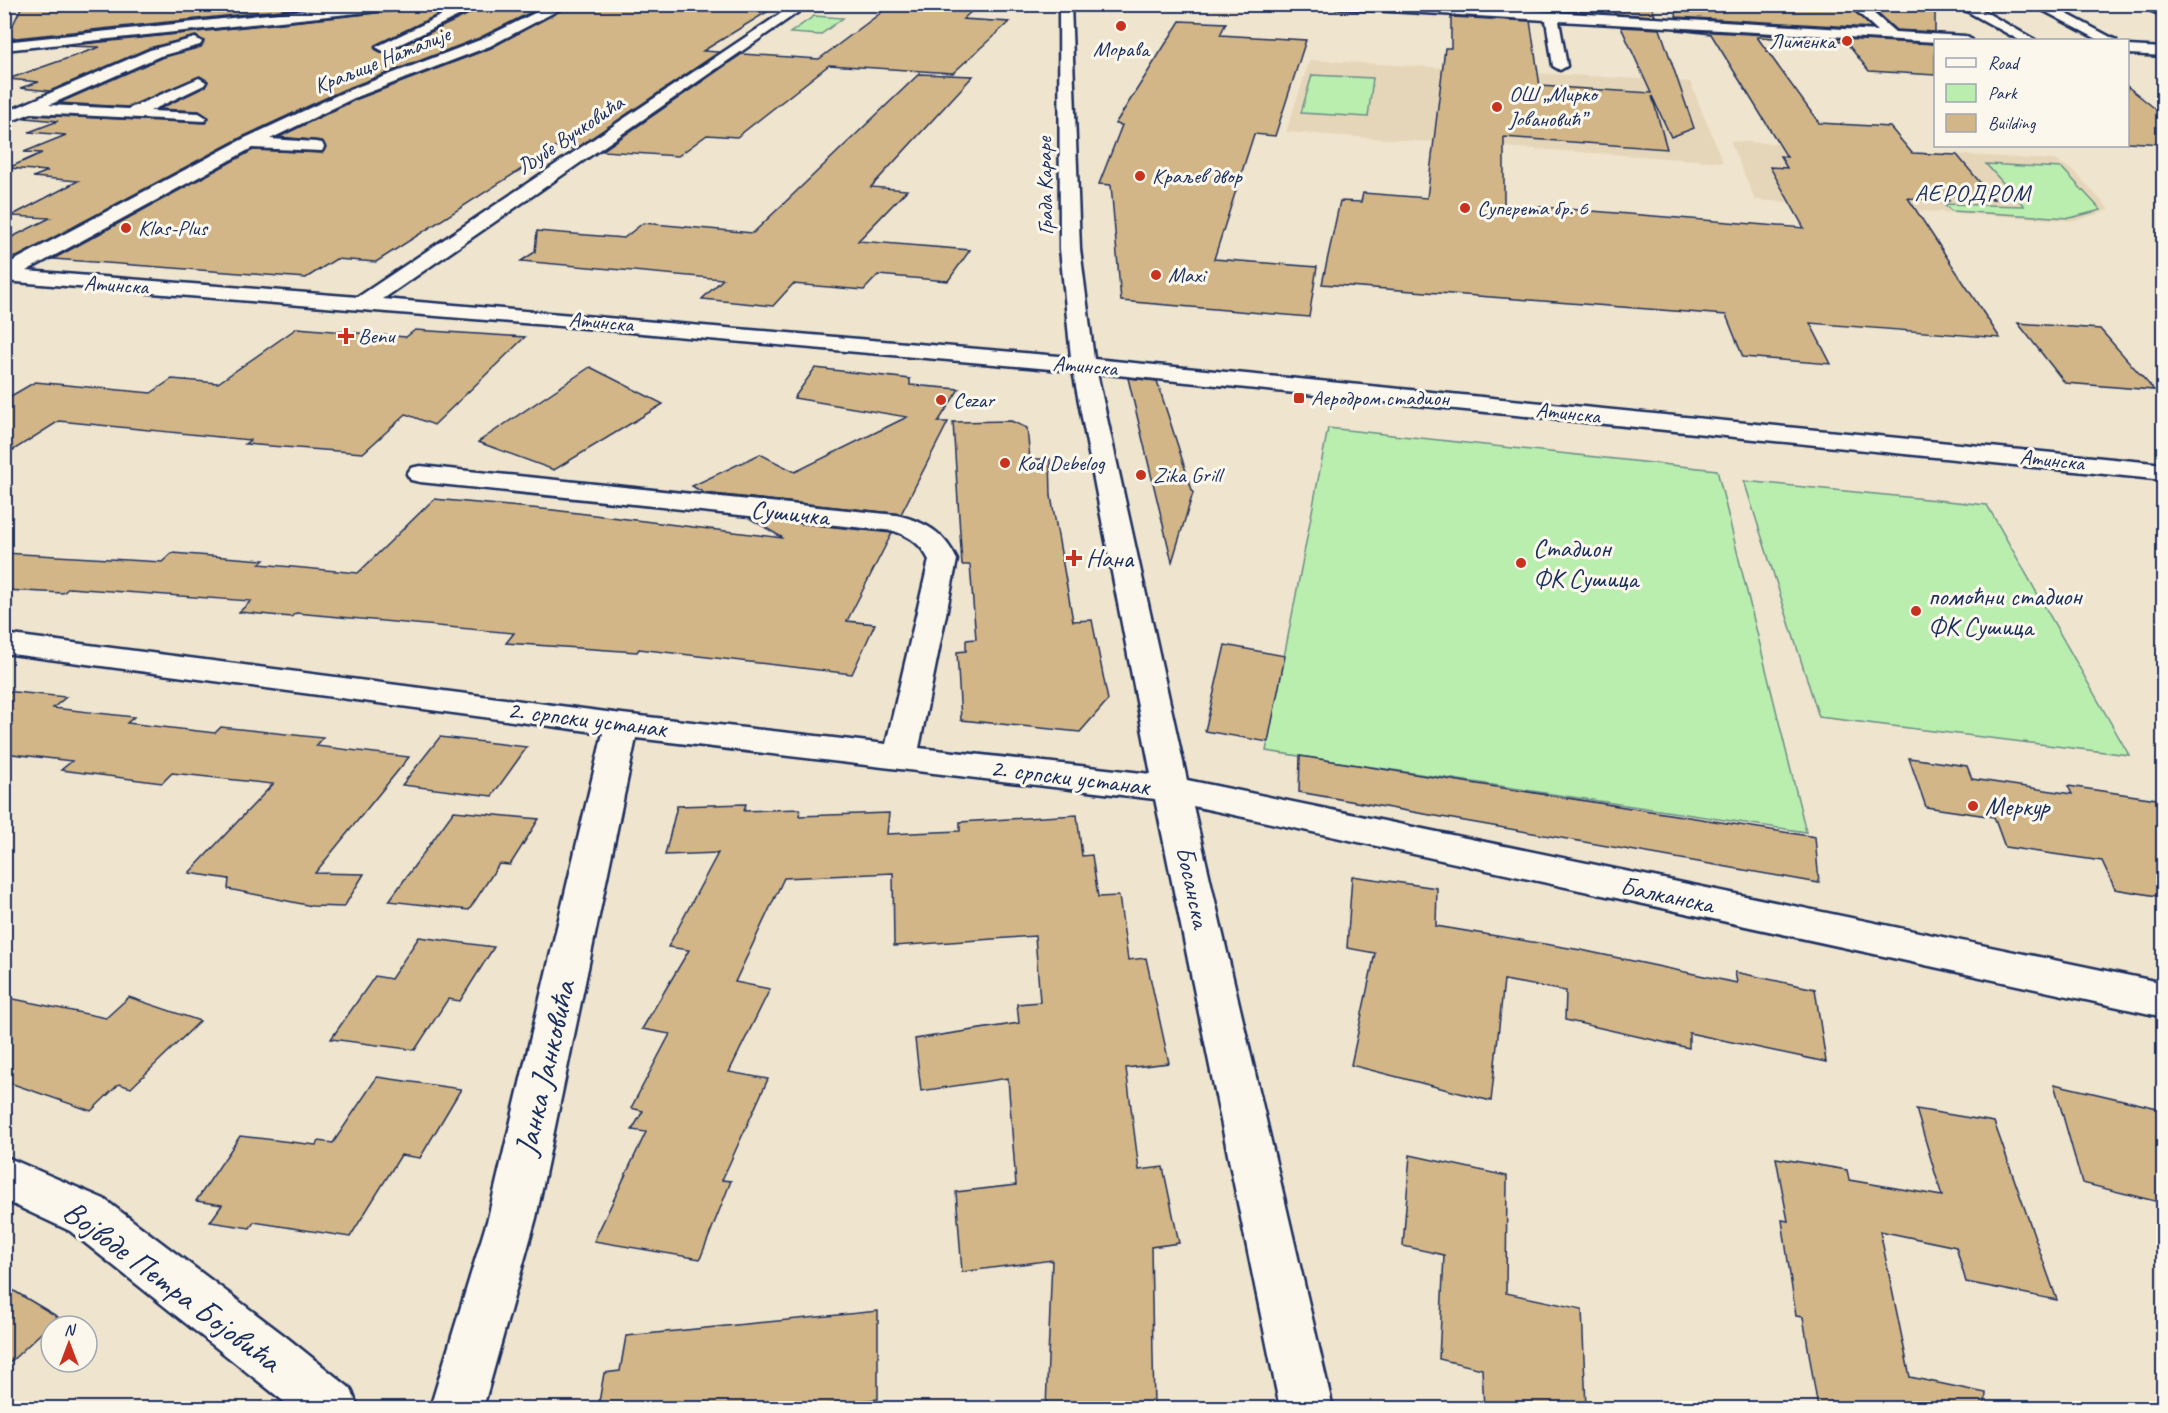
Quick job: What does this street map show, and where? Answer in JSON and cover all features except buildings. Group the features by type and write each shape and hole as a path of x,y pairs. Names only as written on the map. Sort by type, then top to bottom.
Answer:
{"street":[{"path":"4,46 229,16 405,4"},
{"path":"383,47 477,4"},
{"name":"Краљице Наталије","path":"4,275 249,143 350,95 485,43 564,4"},
{"name":"Љубе Вучковића","path":"363,303 804,4"},
{"name":"Града Караре","path":"1065,4 1070,249 1084,365"},
{"path":"1336,4 1504,9 1552,17 1947,39"},
{"path":"1616,4 1625,21"},
{"path":"1855,4 1892,36"},
{"path":"1960,4 2026,39"},
{"path":"2037,4 2107,39"},
{"path":"2145,4 2163,12"},
{"path":"1732,12 1746,28"},
{"path":"4,119 155,53 207,38 230,27 229,16"},
{"path":"1552,17 1560,66"},
{"path":"1799,18 1814,32"},
{"path":"2129,50 2163,52"},
{"path":"127,115 199,82"},
{"path":"30,108 199,118"},
{"path":"249,143 316,147"},
{"name":"Атинска","path":"4,275 363,303 1084,365 2163,472"},
{"name":"Босанска","path":"1084,365 1171,789 1306,1408"},
{"name":"Сушичка","path":"420,474 896,523 916,528 929,536 943,560 900,757"},
{"name":"2. српски устанак","path":"4,643 622,725 1171,789"},
{"name":"Јанка Јанковића","path":"456,1408 512,1218 622,725"},
{"name":"Балканска","path":"1171,789 2163,1000"},
{"name":"Војводе Петра Бојовића","path":"4,1177 87,1215 267,1354 332,1408"}],"shaded area":[{"name":"ОШ „Мирко Јовановић”","path":"1310,60 1690,82 1723,162 1286,132"},
{"path":"1730,141 2055,160 2074,171 2110,210 2075,221 1755,200"}],"green space":[{"path":"814,16 843,18 820,35 790,33"},
{"path":"1312,75 1373,78 1368,117 1301,113"},
{"path":"1986,164 2062,168 2101,210 2070,218 1952,211 1943,204 2024,206"},
{"name":"Стадион ФК Сушица","path":"1328,428 1717,470 1806,832 1266,751"},
{"name":"помоћни стадион ФК Сушица","path":"1744,481 1987,505 2129,755 1819,717"}],"place":[{"name":"Морава","path":"1121,26"},
{"name":"Лименка","path":"1847,41"},
{"name":"ОШ „Мирко Јовановић”","path":"1497,107"},
{"name":"Краљев двор","path":"1140,176"},
{"name":"Суперета бр. 6","path":"1465,208"},
{"name":"Klas-Plus","path":"126,228"},
{"name":"Maxi","path":"1156,275"},
{"name":"Benu","path":"346,336"},
{"name":"Аеродром стадион","path":"1299,398"},
{"name":"Cezar","path":"941,400"},
{"name":"Kod Debelog","path":"1005,463"},
{"name":"Zika Grill","path":"1141,475"},
{"name":"Нана","path":"1074,558"},
{"name":"Стадион ФК Сушица","path":"1521,563"},
{"name":"помоћни стадион ФК Сушица","path":"1916,611"},
{"name":"Меркур","path":"1973,806"}],"district":[{"name":"АЕРОДРОМ","path":"1973,193"}]}
